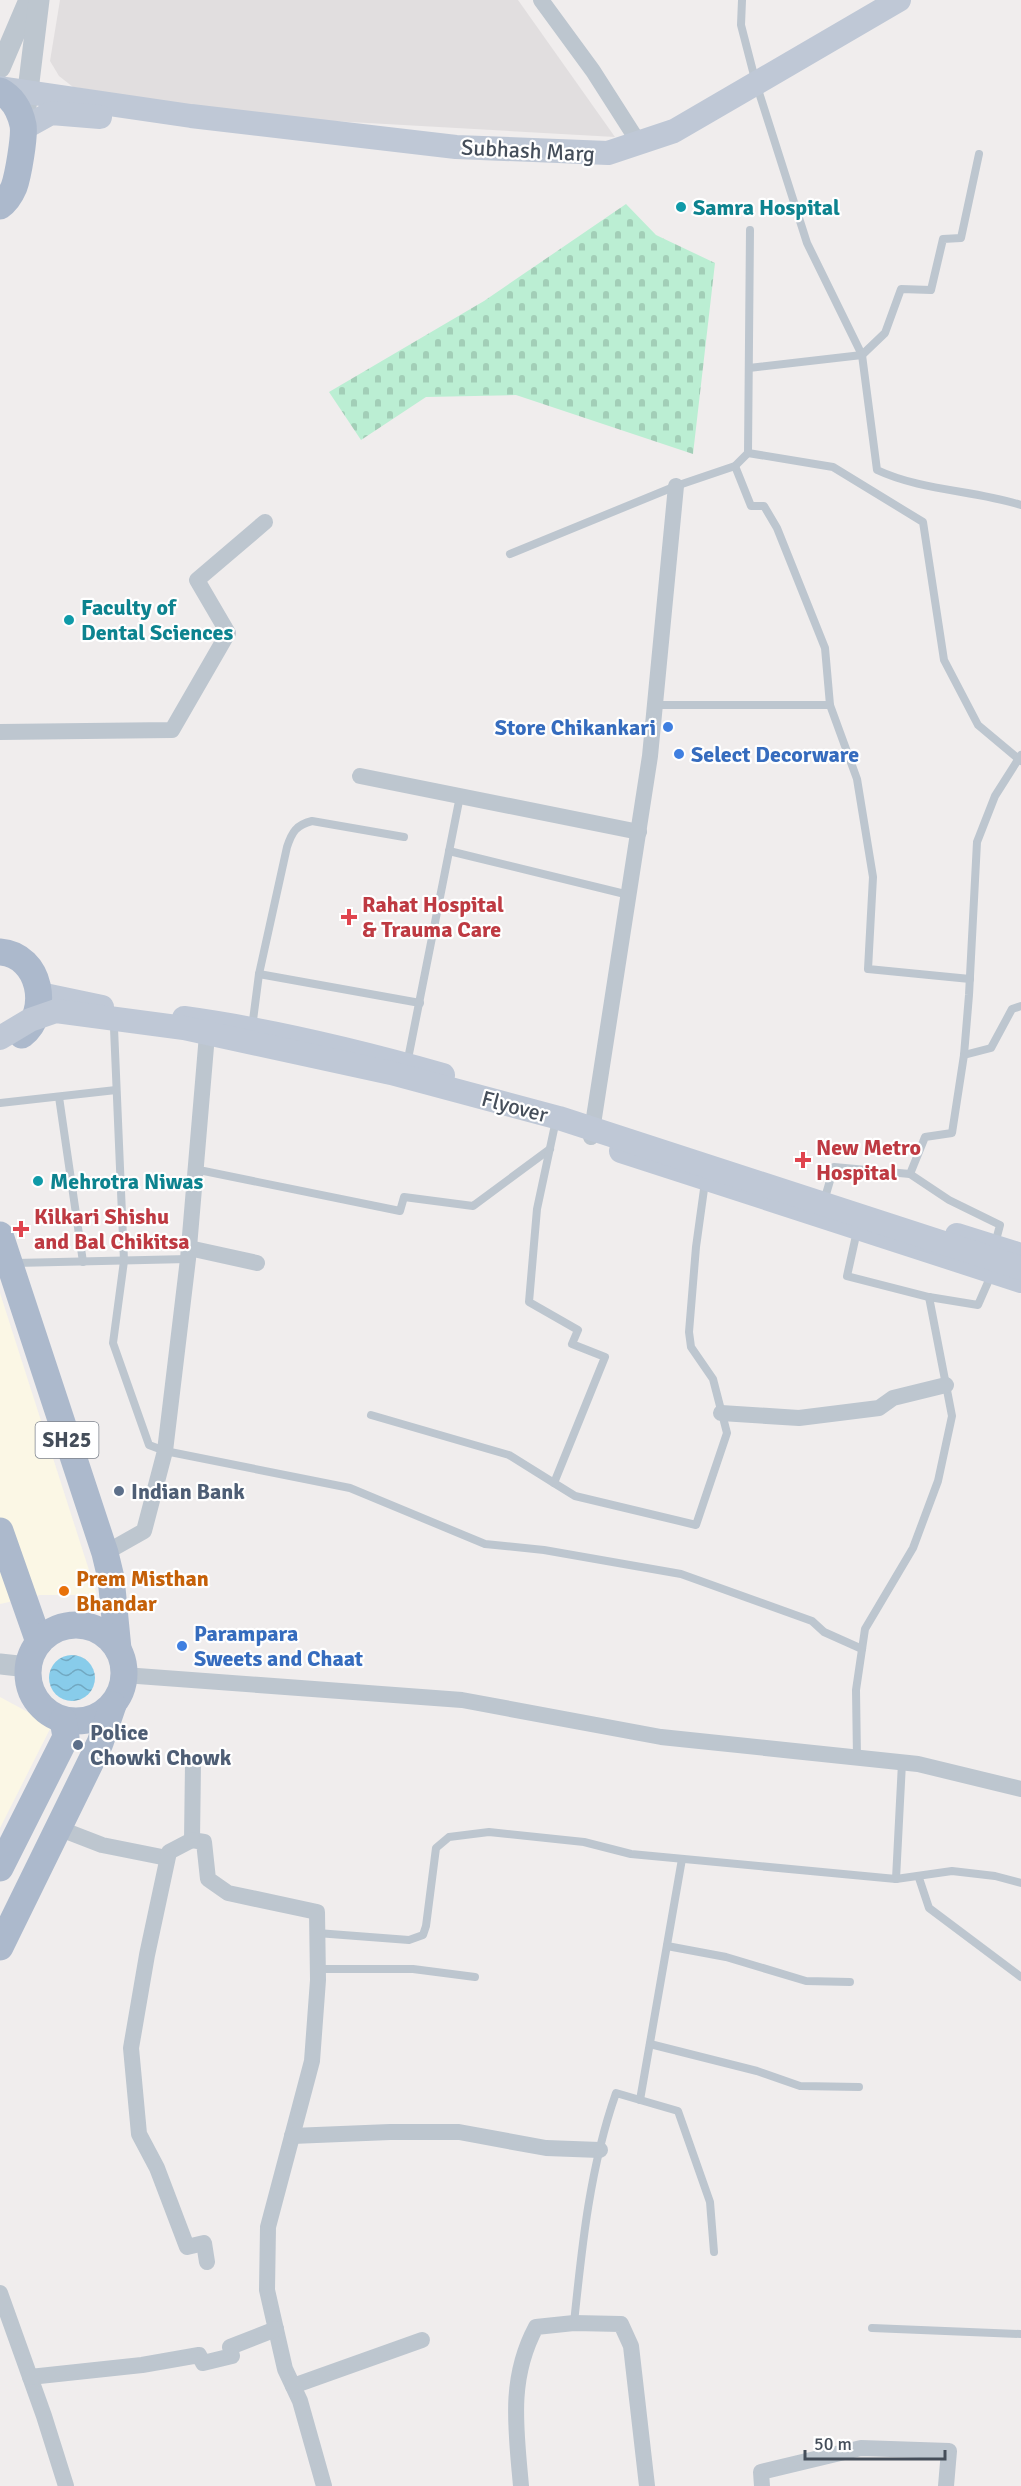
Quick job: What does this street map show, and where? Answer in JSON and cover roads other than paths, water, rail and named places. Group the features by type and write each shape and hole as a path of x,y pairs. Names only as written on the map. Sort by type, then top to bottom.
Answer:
{"main road":[{"name":"Subhash Marg","path":"0,89 191,117 456,147 608,153 674,131 899,0"},
{"path":"0,89 18,108 24,128 14,187 2,211"},
{"name":"Subhash Marg","path":"24,128 51,113 156,122 191,117"},
{"path":"0,952 7,952 23,961 34,974 40,994 38,1014 29,1029 14,1041 0,1045"},
{"path":"40,994 207,1032 505,1112 555,1128 591,1130 861,1218 993,1272 1021,1281"},
{"name":"Flyover","path":"0,1038 30,1020 56,1011 184,1028 392,1073 559,1118 1021,1268"},
{"path":"29,1029 57,1022 172,1034 252,1029 407,1065 555,1128"},
{"path":"591,1130 705,1178 823,1205"},
{"path":"861,1218 995,1247 1021,1255"},
{"name":"SH25","path":"0,1235 105,1554 111,1578 121,1662 121,1690 113,1705 100,1743 0,1947"},
{"path":"0,1531 39,1642"},
{"path":"113,1705 98,1716 80,1722 63,1720 45,1711 32,1693 28,1667 39,1642 53,1631 81,1625 107,1637 121,1662"},
{"path":"0,1868 66,1737 63,1720"}],"street":[{"path":"0,68 29,0"},
{"path":"24,128 39,0"},
{"path":"540,0 593,71 639,142"},
{"path":"591,1130 639,832 655,705 676,486"},
{"path":"0,732 172,730 228,633 197,580 265,522"},
{"path":"360,776 639,832"},
{"path":"105,1554 144,1531 165,1451 188,1253 207,1032"},
{"path":"188,1253 257,1263"},
{"path":"721,1413 799,1418 879,1408 893,1398 946,1385"},
{"path":"121,1662 462,1700 661,1737 918,1764 1021,1789"},
{"path":"0,1664 28,1667"},
{"path":"192,1840 193,1764"},
{"path":"58,1828 102,1845 167,1858"},
{"path":"207,2262 204,2243 187,2247 157,2168 139,2134 131,2048 167,1858 169,1852 192,1840 204,1842 208,1879 228,1893 317,1912 318,1969 312,2061 268,2227 267,2290 285,2369 300,2401 324,2486"},
{"path":"292,2136 459,2132 546,2148 600,2150"},
{"path":"0,2294 66,2486"},
{"path":"521,2486 515,2418 518,2369 536,2327 574,2323 621,2324 631,2346 647,2486"},
{"path":"30,2377 142,2365 199,2355 203,2363 232,2356 230,2346 276,2329"},
{"path":"293,2386 422,2340"},
{"path":"762,2486 761,2472 861,2448 949,2451 946,2486"}],"lane":[{"path":"742,0 741,25 756,83 807,243 862,355 877,470 898,480 989,496 1021,505"},
{"path":"749,368 862,355 885,333 901,289 931,290 943,239 961,238 979,154"},
{"path":"510,554 676,486 735,466 748,453 750,230"},
{"path":"748,453 833,467 923,522 944,660 978,725 1021,758 995,796 977,842 964,1055 952,1133 925,1137 910,1174"},
{"path":"735,466 751,506 764,506 777,528 825,648 830,705 857,779 873,877 868,969 970,979"},
{"path":"655,705 830,705"},
{"path":"407,1065 460,796"},
{"path":"252,1029 259,974 292,833 300,824 312,821 404,837"},
{"path":"449,851 629,895"},
{"path":"259,974 420,1003"},
{"path":"964,1055 991,1048 1012,1009 1021,1006"},
{"path":"114,1028 124,1261 113,1343 149,1445 165,1451 350,1488 485,1544 544,1550 681,1574 812,1621 824,1632 862,1649"},
{"path":"0,1103 116,1090"},
{"path":"59,1097 83,1262"},
{"path":"194,1169 400,1211 404,1197 473,1206 555,1128"},
{"path":"554,1483 605,1358 572,1344 578,1330 529,1302 537,1209 555,1128"},
{"path":"823,1205 834,1167 910,1174 949,1200 1000,1225 995,1247"},
{"path":"371,1415 509,1455 575,1496 696,1525 727,1433 712,1380 691,1347 689,1332 696,1247 705,1178"},
{"path":"861,1218 847,1276 929,1297 978,1305 993,1272"},
{"path":"9,1264 124,1261 188,1253"},
{"path":"856,1758 856,1690 865,1629 913,1548 938,1481 952,1416 929,1297"},
{"path":"896,1879 903,1763"},
{"path":"317,1933 408,1940 423,1935 436,1848 449,1837 489,1832 584,1842 631,1854 682,1859 896,1879 919,1878 952,1871 996,1876 1021,1883"},
{"path":"640,2100 682,1859"},
{"path":"919,1878 929,1908 1021,1977"},
{"path":"667,1946 726,1958 806,1981 850,1982"},
{"path":"318,1969 413,1969 475,1977"},
{"path":"650,2044 757,2071 800,2086 859,2087"},
{"path":"574,2323 586,2212 606,2119 616,2093 678,2111 710,2202 714,2252"},
{"path":"872,2328 1021,2334"}],"water":[{"path":"72,1655 88,1662 95,1678 88,1694 72,1701 56,1694 49,1678 56,1662"}],"place":[{"name":"Samra Hospital","path":"681,207"},
{"name":"Faculty of Dental Sciences","path":"69,620"},
{"name":"Store Chikankari","path":"668,727"},
{"name":"Select Decorware","path":"679,754"},
{"name":"Rahat Hospital & Trauma Care","path":"349,917"},
{"name":"New Metro Hospital","path":"803,1160"},
{"name":"Mehrotra Niwas","path":"38,1181"},
{"name":"Kilkari Shishu and Bal Chikitsa","path":"21,1229"},
{"name":"Indian Bank","path":"119,1491"},
{"name":"Prem Misthan Bhandar","path":"64,1591"},
{"name":"Parampara Sweets and Chaat","path":"182,1646"},
{"name":"Police Chowki Chowk","path":"78,1745"}]}
